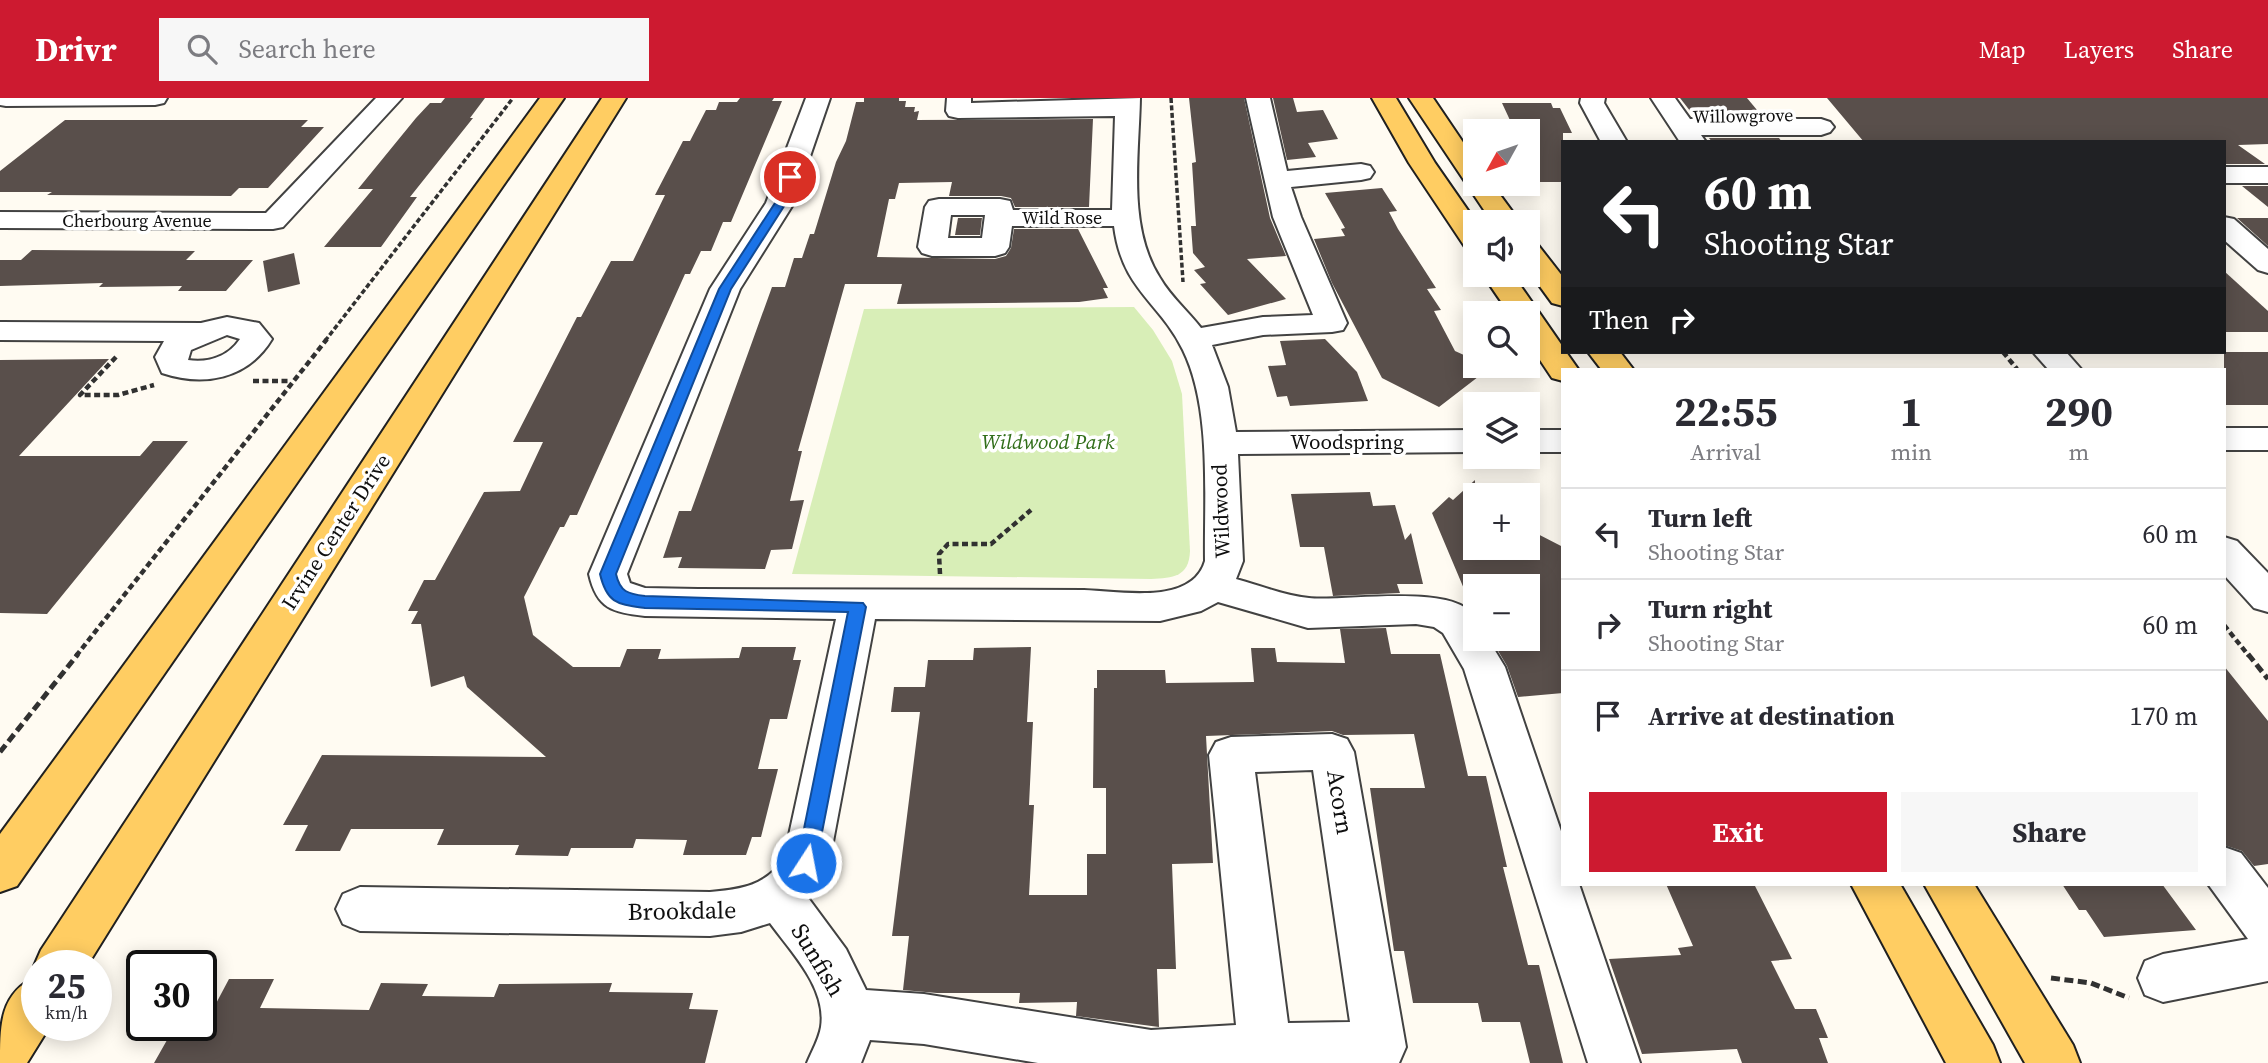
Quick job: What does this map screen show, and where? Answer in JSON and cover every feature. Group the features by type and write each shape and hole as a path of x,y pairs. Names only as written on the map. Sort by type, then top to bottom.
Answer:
{"main road":[{"path":"0,871 552,98"},
{"name":"Irvine Center Drive","path":"69,950 614,98"},
{"path":"1384,98 1422,163 1463,223"},
{"path":"1421,98 1463,161"},
{"path":"1540,267 1561,294"},
{"path":"1540,336 1561,368"},
{"path":"1606,354 1617,368"},
{"path":"1876,886 1973,1063"},
{"path":"1949,886 2054,1063"},
{"path":"0,1058 21,1025"}],"street":[{"path":"6,99 155,98"},
{"name":"Cherbourg Avenue","path":"0,220 273,221 390,98"},
{"name":"Wildwood","path":"818,98 780,203 725,289 608,574 612,590 623,599 645,602 858,607 1096,603 1173,605 1212,586 1222,573 1224,561 1219,443 1206,365 1195,339 1144,277 1131,247 1126,218 1128,103"},
{"path":"959,98 958,111 1015,105 1128,103"},
{"path":"1195,339 1263,326 1332,323 1287,218 1258,98"},
{"path":"1593,98 1592,103 1613,140"},
{"name":"Willowgrove","path":"1679,121 1817,122"},
{"path":"1276,180 1361,172"},
{"path":"2226,175 2268,175"},
{"name":"Wild Rose","path":"999,218 1126,218"},
{"path":"2226,227 2268,264"},
{"path":"0,331 201,332"},
{"path":"2051,354 2064,368"},
{"path":"2226,439 2268,439"},
{"name":"Woodspring","path":"1219,443 1463,441"},
{"path":"1540,441 1561,441"},
{"path":"2226,552 2268,597"},
{"path":"1212,586 1308,613 1416,610 1444,614 1457,623 1484,667 1614,1063"},
{"path":"780,898 796,883 806,863 858,607"},
{"name":"Acorn","path":"848,1014 925,1020 1151,1056 1265,1049 1380,1047 1332,752 1231,755 1265,1049"},
{"path":"2226,871 2268,926"},
{"name":"Brookdale","path":"360,909 710,914 749,910 780,898"},
{"name":"Sunfish","path":"780,898 824,960 841,993 848,1014 839,1053 832,1063"},
{"path":"2164,978 2268,958"}],"path":[{"path":"0,752 291,381 396,252 513,98"},
{"path":"1171,98 1184,283 1178,287"},
{"path":"2005,354 2016,368"},
{"path":"941,582 939,554 948,544 991,544 1031,510"},
{"path":"2226,627 2268,679"},
{"path":"2005,980 2068,978 2094,982 2129,998 2164,978"}],"green space":[{"name":"Wildwood Park","path":"1134,307 1153,330 1172,361 1182,394 1190,551 1187,566 1183,571 1173,577 1151,579 792,574 864,309"}],"building":[{"path":"445,98 485,98 470,118 473,118 410,197 417,197 381,247 324,247 373,189 358,189 430,103 441,103"},
{"path":"740,98 774,98 772,101 782,101 731,222 723,222 711,251 701,251 690,274 685,274 577,515 570,515 564,527 560,527 524,597 533,635 573,667 620,667 627,649 661,649 658,659 739,658 742,647 796,647 793,660 801,660 787,719 770,719 758,769 778,769 761,837 752,837 746,855 683,855 687,840 636,839 633,848 571,848 568,856 515,855 519,845 437,845 444,829 351,829 340,851 295,851 308,825 283,825 322,755 546,757 467,687 464,676 431,687 421,624 411,624 418,611 408,611 424,580 435,580 484,492 520,491 543,442 513,442 577,317 581,317 611,261 633,261 665,195 655,195 683,141 690,141 706,110 716,110 719,102 737,102"},
{"path":"864,98 899,98 899,101 906,101 905,107 915,107 914,112 919,111 917,120 1093,119 1089,207 1015,207 1011,198 1001,196 949,196 952,182 899,183 895,199 889,199 877,257 995,259 1006,256 1011,248 1014,229 1078,229 1108,288 1103,288 1108,298 1079,302 897,304 902,284 845,284 798,451 802,451 790,501 804,500 792,549 771,550 765,569 678,568 682,557 663,558 679,511 691,511 772,287 785,287 794,258 802,258 810,234 814,234 836,162 846,141 856,102 864,102"},
{"path":"1189,98 1244,98 1270,218 1286,256 1247,259 1286,299 1228,315 1200,284 1206,283 1194,270 1205,267 1193,253 1191,226 1196,226 1192,163 1196,162"},
{"path":"1273,98 1293,98 1297,112 1323,110 1338,139 1308,143 1316,157 1287,160"},
{"path":"1680,98 1747,98 1762,116 1694,116"},
{"path":"1827,98 2268,98 2268,144 2238,145 2265,164 2226,164 2226,140 1862,140"},
{"path":"1502,103 1551,103 1553,108 1560,108 1572,133 1563,133 1561,140 1561,182 1540,182 1540,119 1509,119"},
{"path":"65,120 308,120 301,127 324,127 268,188 239,188 231,196 47,195 52,192 0,192 0,171"},
{"path":"1709,138 1780,140 1710,140"},
{"path":"2242,186 2268,186 2268,207"},
{"path":"1382,188 1397,211 1389,212 1436,288 1427,289 1441,310 1434,311 1455,351 1463,355 1463,378 1477,378 1439,407 1382,378 1332,283 1314,239 1345,236 1341,229 1345,228 1325,193"},
{"path":"958,218 982,218 980,235 955,235"},
{"path":"2237,218 2268,218 2268,246"},
{"path":"32,250 195,251 186,260 253,260 226,291 178,291 182,286 99,287 103,283 0,286 0,260 21,260"},
{"path":"294,253 300,284 268,292 263,261"},
{"path":"2226,273 2268,311 2268,332 2226,332"},
{"path":"1325,339 1357,372 1368,401 1290,406 1287,396 1277,397 1268,366 1286,365 1280,341"},
{"path":"2226,352 2268,352 2268,405 2226,405"},
{"path":"109,359 19,456 140,456 153,441 188,441 47,614 0,613 0,360"},
{"path":"1463,491 1463,560 1540,560 1540,535 1561,546 1561,693 1518,697 1507,666 1498,651 1540,651 1540,574 1463,574 1463,587 1432,513 1449,497 1453,500"},
{"path":"1370,492 1373,506 1395,505 1405,540 1411,533 1423,584 1397,584 1400,593 1333,596 1324,547 1300,547 1291,494"},
{"path":"1386,628 1391,654 1440,654 1468,776 1486,776 1507,867 1503,867 1528,965 1539,965 1563,1063 1530,1063 1520,1022 1482,1022 1478,1003 1413,1003 1404,951 1394,951 1370,788 1425,788 1414,734 1343,735 1332,731 1206,736 1213,863 1172,864 1176,969 1157,969 1159,1027 1076,1016 1077,1002 1019,1003 1020,993 937,993 903,990 909,936 892,936 920,712 891,712 894,687 925,687 928,660 973,660 974,648 1031,647 1027,722 1033,722 1029,805 1034,805 1029,895 1087,895 1087,854 1106,854 1106,788 1093,788 1094,688 1097,688 1097,670 1165,670 1166,683 1254,682 1251,648 1275,648 1277,662 1345,663 1340,629"},
{"path":"2226,668 2268,721 2268,864 2254,866 2242,851 2226,846"},
{"path":"1667,886 1755,886 1792,959 1771,961 1795,1009 1816,1009 1828,1038 1819,1038 1828,1063 1742,1063 1737,1049 1642,1054 1609,959 1681,955 1678,948 1693,946"},
{"path":"2063,886 2163,886 2196,930 2104,937 2086,910 2079,910"},
{"path":"229,979 274,979 260,1008 369,1010 381,983 428,984 422,996 494,997 499,984 612,983 609,992 693,993 689,1009 718,1010 705,1063 154,1063 166,1041 217,1041 217,1002"}],"route":[{"path":"790,177 780,203 725,289 608,574 612,590 623,599 645,602 858,607 806,863"}]}
